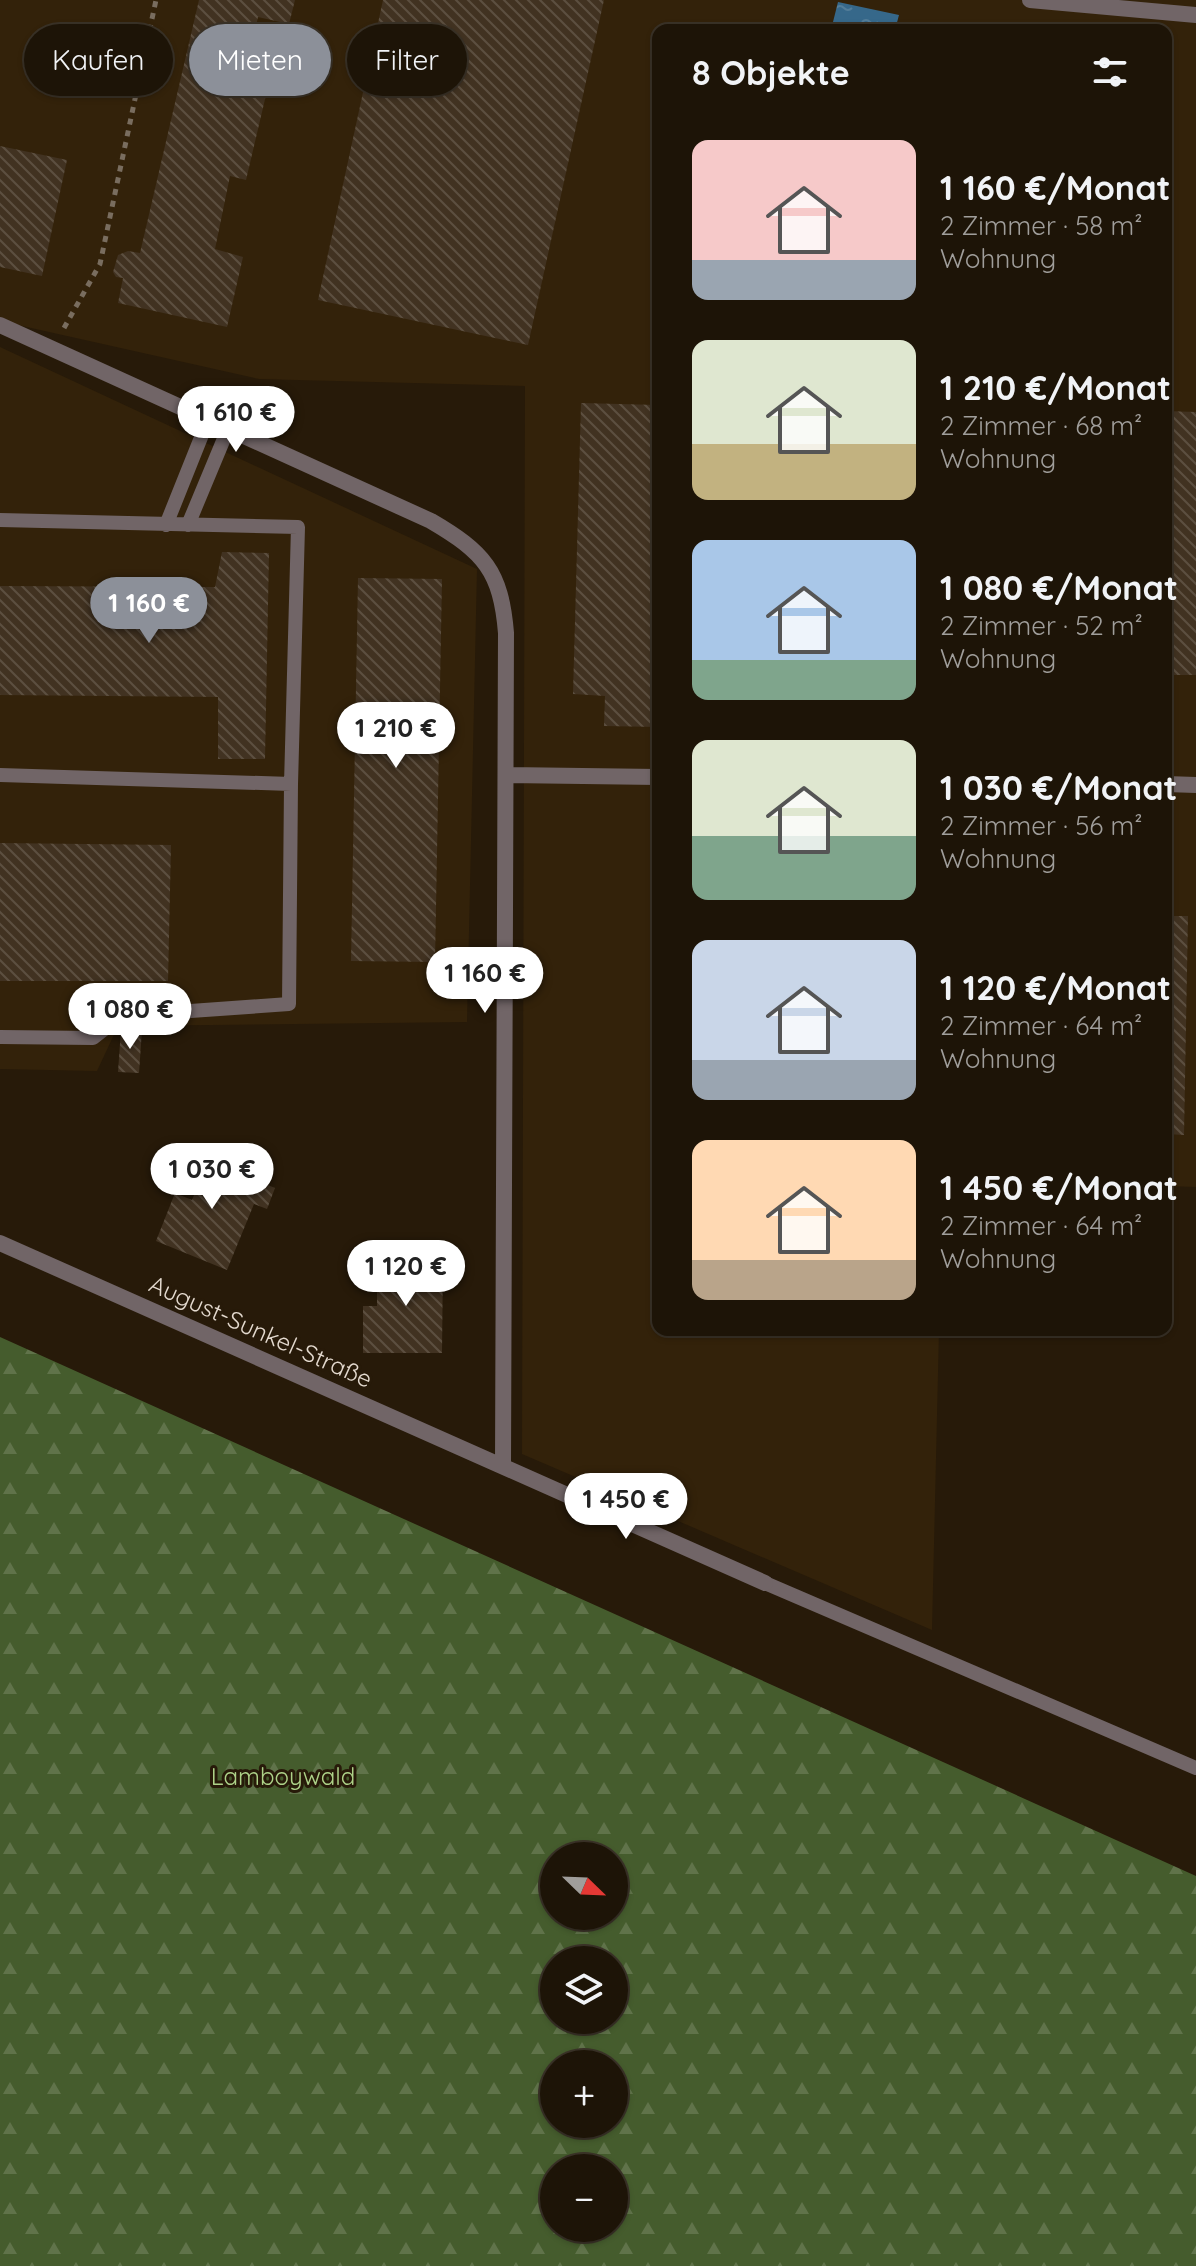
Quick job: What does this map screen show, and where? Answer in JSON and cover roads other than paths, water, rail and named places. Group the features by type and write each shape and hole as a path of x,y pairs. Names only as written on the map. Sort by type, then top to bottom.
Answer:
{"street":[{"path":"1030,0 1196,15"},
{"path":"0,325 431,521 466,541 487,562 503,597 506,633 503,1464"},
{"path":"506,775 652,777"},
{"path":"1172,784 1196,785"},
{"name":"August-Sunkel-Straße","path":"0,1243 765,1583"}],"lane":[{"path":"166,525 208,420"},
{"path":"188,525 228,429"},
{"path":"0,520 298,527 289,1004 121,1016 93,1038 0,1037"},
{"path":"0,775 291,784"},
{"path":"765,1583 1196,1768"}],"water":[{"path":"838,2 899,15 897,24 832,24"}],"park label":[{"name":"Lamboywald","path":"283,1776"}]}
